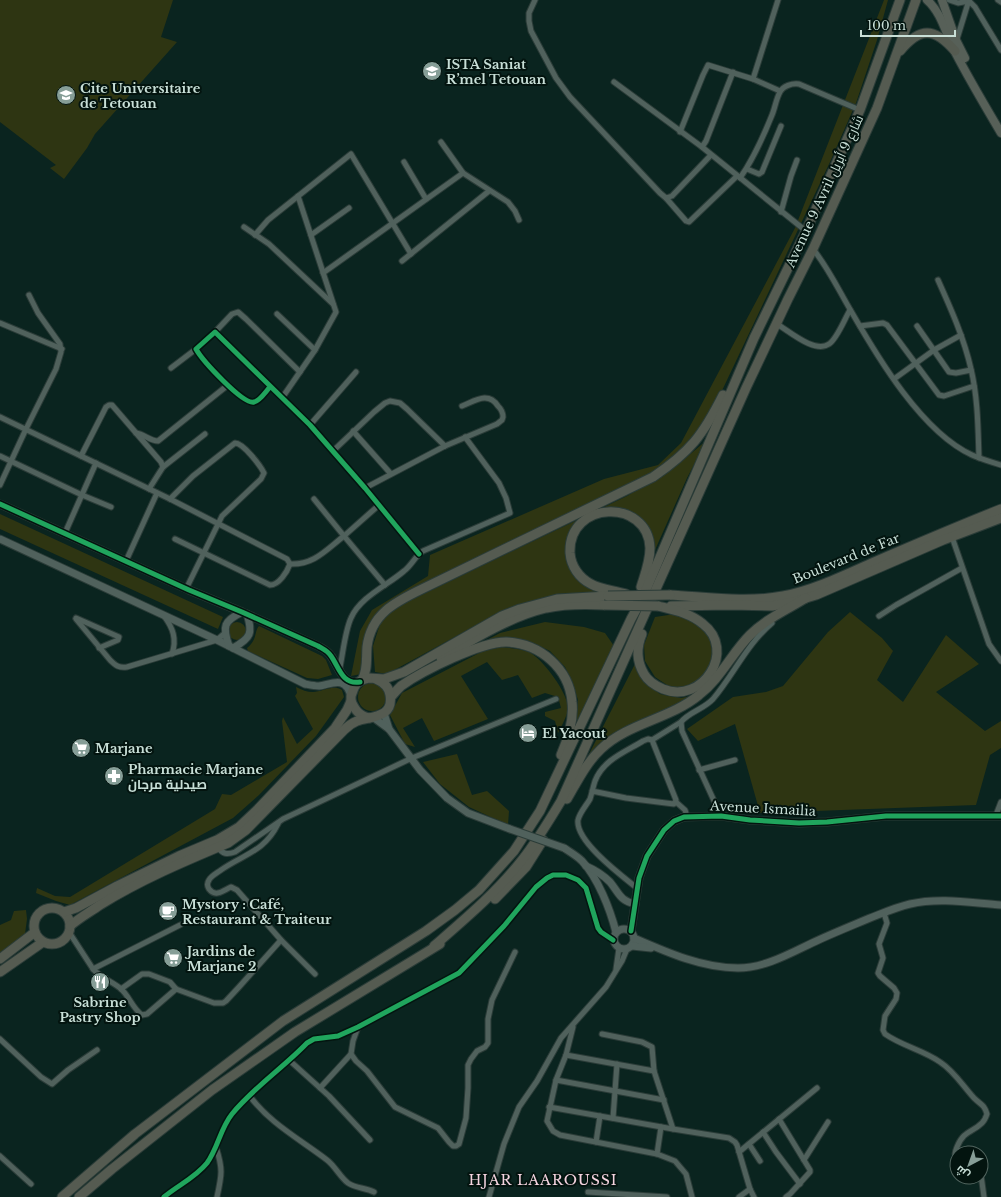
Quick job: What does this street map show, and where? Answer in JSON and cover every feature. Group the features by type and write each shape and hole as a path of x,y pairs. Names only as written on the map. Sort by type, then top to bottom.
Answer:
{"highway":[{"name":"Avenue 9 Avril شارع 9 أبريل","path":"754,338 806,231 860,110 900,0"},
{"name":"Avenue 9 Avril شارع 9 أبريل","path":"746,388 813,249 877,108 916,0"},
{"path":"897,56 911,39 927,33 940,37 955,51"},
{"path":"62,1197 135,1134 284,1021 426,931 455,910 479,890 514,851 540,812 631,619 642,599 754,338"},
{"path":"64,912 76,908 179,856 217,840 239,827 335,728 343,717 354,688 361,681 366,670 367,648 371,631 380,615 404,598 638,485 674,462 692,445 708,424 726,390 746,346 754,338"},
{"path":"361,681 369,678 388,678 404,672 502,616 520,609 557,599 606,601 658,606 683,612 696,618 704,624 712,634 717,652 715,663 707,679 697,687 683,692 670,691 655,686 645,676 638,663 638,649 645,625 719,461 746,388"},
{"path":"434,946 469,916 502,883 522,860 554,812 616,678 746,388"},
{"name":"Boulevard de Far","path":"635,596 670,595 745,599 765,598 797,593 1001,510"},
{"path":"631,619 649,559 650,547 646,533 637,521 630,516 620,513 602,512 587,518 578,526 571,539 570,556 574,569 590,584 605,590 635,596"},
{"name":"Boulevard de Far","path":"658,606 772,606 806,598 1001,518"},
{"path":"391,697 410,678 422,670 488,631 531,613 560,606 635,596"},
{"path":"79,1197 112,1169 218,1086 295,1032 434,946 448,940 474,918 526,868 588,763 601,748 620,735 682,707 700,695 720,674 750,635 768,621 806,598"},
{"path":"403,685 424,672 468,651 489,644 506,642 521,644 548,656 560,668 569,685 572,702 572,718 566,744 554,773 514,845 483,877 426,931"},
{"path":"70,929 68,916 64,912 54,908 43,910 38,913 34,920 35,932 38,938 47,944 56,944 64,940 76,921 110,899 134,886 233,840 246,830 344,730 356,721 374,718 384,713 390,704 391,697 386,686 376,679"},
{"path":"351,698 355,710 360,715 374,718"},
{"path":"0,958 35,932"},
{"path":"0,972 43,942"}],"main road":[{"path":"927,0 940,18 955,51 1001,133"},
{"path":"942,0 956,40 985,97 1001,124"}],"street":[{"path":"535,0 529,13 528,21 531,31 563,88 639,172 666,198 686,221 689,222 747,169 772,116 780,91 789,85 798,84 860,110"},
{"path":"753,79 778,0"},
{"path":"949,0 958,3 969,1"},
{"path":"956,40 969,1"},
{"path":"969,1 975,7 1001,50"},
{"path":"680,132 708,65 753,79 780,91"},
{"path":"702,147 706,141 733,72"},
{"path":"614,82 702,147 806,231"},
{"path":"747,169 759,174 762,172 781,126"},
{"path":"441,142 463,173 512,206 519,220"},
{"path":"255,235 268,220 351,154 410,254"},
{"path":"666,198 672,196 711,154"},
{"path":"781,212 797,160"},
{"path":"404,162 426,199"},
{"path":"323,273 463,173"},
{"path":"402,261 489,190"},
{"path":"282,398 315,350 336,312 298,196"},
{"path":"311,235 349,208"},
{"path":"244,227 269,244 333,305"},
{"path":"813,249 827,266 850,310 894,379 913,405 933,426 959,448 979,458 1001,465"},
{"path":"938,280 961,335 971,370 978,418 979,458"},
{"path":"0,485 56,369 60,360 62,349 38,313 29,295"},
{"path":"777,324 814,346 824,346 830,344 850,310"},
{"path":"171,368 196,349 232,314 238,312 300,372"},
{"path":"277,314 315,350"},
{"path":"0,323 62,349"},
{"path":"860,326 883,323 886,324 935,392 940,396 974,386"},
{"path":"917,326 950,372 956,373 971,370"},
{"path":"215,332 310,426 333,451 419,554"},
{"path":"894,379 934,350 961,335"},
{"path":"196,349 228,386 243,399 250,402 257,401 270,387"},
{"path":"310,426 356,372"},
{"path":"135,432 154,441 158,441 228,386"},
{"path":"365,488 445,446 496,424 504,417 500,408 490,397 462,406"},
{"path":"333,451 385,403 395,402 407,409 445,446"},
{"path":"81,456 100,417 109,405 113,406 161,462 163,467"},
{"path":"0,417 170,499 287,559 290,564"},
{"path":"354,431 391,474"},
{"path":"149,489 163,467 205,434"},
{"path":"340,674 340,667 351,618 366,600 405,571 419,554 510,513 506,498 499,483 465,437"},
{"path":"170,499 193,476 235,443 240,444 255,460 264,475 225,512 186,589"},
{"path":"0,456 111,507"},
{"path":"65,533 96,463"},
{"path":"126,562 157,493"},
{"path":"314,500 385,585"},
{"path":"0,504 186,589 318,646 328,653 340,674 352,682 361,681"},
{"path":"290,564 304,564 316,558 379,505"},
{"path":"952,537 989,644 1001,661"},
{"path":"0,539 231,647 306,684 316,686 330,682 341,683 348,688 351,698"},
{"path":"175,540 270,586 278,583 287,572 290,564"},
{"path":"879,616 962,568"},
{"path":"637,888 597,854 582,834 578,824 578,820 590,799 598,774 613,758 643,741 648,739 652,740 711,701 762,631 786,610"},
{"path":"231,647 225,633 225,626 229,620 244,613"},
{"path":"231,647 244,641 250,633 251,626 244,613"},
{"path":"163,615 170,624 175,638 175,646 172,654"},
{"path":"99,648 118,640 119,637 76,618 99,648 114,664 122,668 216,640 225,633"},
{"path":"331,657 336,658 343,653"},
{"path":"217,847 225,854 231,854 278,823 317,803 412,758 556,699"},
{"path":"384,713 389,729"},
{"path":"374,718 389,729 431,783 456,805 468,813 564,848 577,857 598,884 611,914 622,933 615,971"},
{"path":"681,722 682,731 721,816"},
{"path":"652,740 676,802 685,810 687,816"},
{"path":"699,770 735,760"},
{"path":"592,791 672,805 676,802"},
{"path":"999,816 1001,802"},
{"name":"Avenue Ismailia","path":"629,947 622,933 634,907 642,868 647,856 664,830 674,821 687,816 721,816 750,820 799,823 827,822 886,816 999,816"},
{"path":"278,823 271,836 264,844 209,879 207,884 208,888 215,893 220,893 231,887 234,888 281,940 315,974"},
{"path":"585,866 596,871 609,882 621,898 634,907"},
{"path":"164,1197 193,1177 206,1164 231,1116 249,1095 307,1043 314,1039 338,1036 358,1027 459,973 504,926 536,887 553,875 566,875 578,880 586,888 596,924 601,932 622,933 658,948 710,965 738,968 751,967 774,961 823,938 884,913 911,904 930,901 1001,905"},
{"path":"884,913 887,923 878,944 883,958 878,973 894,988 897,993 896,999 885,1016 883,1030 885,1034 928,1054 941,1062 975,1098 984,1105 986,1109 987,1114 983,1122 965,1134 958,1145"},
{"path":"93,969 180,925"},
{"path":"70,929 93,969 121,989 137,1010 144,1016 176,989"},
{"path":"121,989 136,977 145,973 170,982 176,989 214,1003 223,1003 239,988 281,940"},
{"path":"490,1197 504,1144 519,1107 537,1081 555,1047 601,993 622,961 629,947"},
{"path":"619,948 658,948"},
{"path":"351,1054 367,1071 395,1107 438,1128 449,1142 453,1146 456,1146 459,1144 466,1118 468,1065 477,1051 486,1047 488,1043 488,1019 492,1000 516,952"},
{"path":"573,1025 566,1055 556,1080 549,1107 547,1121 553,1131 560,1135 658,1154 675,1161 681,1166 686,1174 692,1197"},
{"path":"320,1088 351,1054 358,1027"},
{"path":"602,1034 650,1045 653,1050 654,1071 673,1129"},
{"path":"0,1039 41,1077 52,1084 68,1070 97,1050"},
{"path":"566,1055 654,1071"},
{"path":"289,1060 320,1088 370,1140"},
{"path":"612,1118 617,1064"},
{"path":"556,1080 664,1100"},
{"path":"739,1152 817,1088"},
{"path":"249,1095 259,1108 309,1148 328,1161 348,1183 374,1192"},
{"path":"549,1107 730,1138 735,1142 754,1197"},
{"path":"596,1142 600,1116"},
{"path":"779,1119 810,1172 786,1197"},
{"path":"804,1160 828,1122"},
{"path":"658,1154 661,1127"},
{"path":"763,1132 800,1184"},
{"path":"749,1144 760,1161"},
{"path":"216,1147 222,1163 217,1197"},
{"path":"0,1156 31,1184"},
{"path":"982,1185 984,1197"},
{"path":"739,1197 750,1189"},
{"path":"588,1192 667,1197"}],"green space":[{"name":"Cite Universitaire de Tetouan","path":"0,0 173,0 161,37 177,42 95,134 87,148 64,179 50,168 56,165 0,122"},
{"path":"884,0 888,0 877,40 856,103 830,162 710,416 697,433 670,460 632,486 382,612 361,674 351,676 360,631 372,610 428,576 430,555 604,479 658,465 681,443 795,228"},
{"path":"707,440 687,478 655,550 647,526 638,515 632,512 611,508 604,509 593,514 585,523 572,544 575,567 601,592 557,594 508,608 387,674 375,672 373,646 380,624 388,614 407,602 627,496 676,466"},
{"path":"0,514 223,617 218,629 0,529"},
{"path":"850,612 882,638 893,651 877,680 903,702 946,635 979,664 936,692 985,731 1001,721 1001,748 990,755 976,805 760,813 735,724 698,741 687,729 733,697 766,692 783,686 828,632"},
{"path":"675,614 706,630 712,639 714,652 712,664 698,682 685,687 670,687 655,677 645,661 644,645 655,617"},
{"path":"237,622 243,625 246,631 243,637 237,640 231,637 228,631 231,625"},
{"path":"545,622 584,627 605,633 614,646 575,726 578,700 572,681 565,667 550,651 529,641 507,638 483,642 500,633"},
{"path":"259,626 322,656 326,660 332,675 318,679 307,678 248,651 247,648 253,641"},
{"path":"502,647 529,652 541,661 560,687 565,695 568,710 558,733 555,721 545,716 545,712 561,708 558,697 545,693 532,698 518,675 502,680 487,662 461,676 488,719 434,741 422,718 403,728 415,747 405,744 390,715 402,693 483,651"},
{"path":"635,664 641,678 660,694 681,698 696,695 640,722 586,760"},
{"path":"372,683 378,684 382,687 385,691 385,703 382,707 378,710 372,711 366,710 362,707 359,703 358,697 359,691 362,687 366,684"},
{"path":"296,687 309,692 339,688 342,690 344,697 316,736 259,795 233,818 70,905 36,893 37,888 55,896 70,897 215,809 222,794 231,795 287,762 282,721 283,717 297,744 313,729 295,696 297,693"},
{"path":"457,754 472,795 487,791 509,811 508,825 469,807 440,784 423,762"},
{"path":"26,910 27,919 25,934 0,953 0,925 11,920 14,911"}],"cycle path":[{"path":"270,387 263,396 254,402 241,397 223,381 196,349 215,332 310,425 365,488 419,554"},
{"path":"0,504 189,590 318,646 330,654 345,678 349,681 360,682"},
{"path":"631,931 639,878 647,856 664,830 674,821 684,817 721,816 750,820 799,823 827,822 886,816 1001,816"},
{"path":"164,1197 192,1177 207,1163 232,1114 259,1086 307,1043 314,1039 338,1036 358,1027 459,973 504,926 536,887 547,878 553,875 566,875 578,880 586,888 598,928 601,932 613,940"}],"place":[{"name":"ISTA Saniat R’mel Tetouan","path":"432,71"},
{"name":"Cite Universitaire de Tetouan","path":"66,95"},
{"name":"El Yacout","path":"528,733"},
{"name":"Marjane","path":"81,748"},
{"name":"Pharmacie Marjane صيدلية مرجان","path":"114,776"},
{"name":"Mystory : Café, Restaurant & Traiteur","path":"168,911"},
{"name":"Jardins de Marjane 2","path":"173,958"},
{"name":"Sabrine Pastry Shop","path":"100,982"}],"district":[{"name":"HJAR LAAROUSSI","path":"543,1180"}]}
